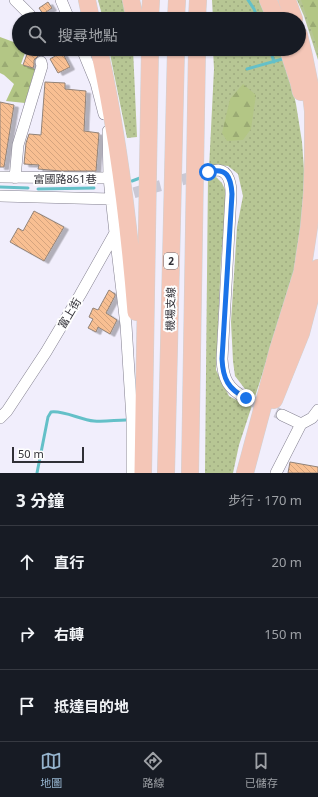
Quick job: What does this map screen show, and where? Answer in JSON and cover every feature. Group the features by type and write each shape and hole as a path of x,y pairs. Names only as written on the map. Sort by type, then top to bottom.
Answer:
{"highway":[{"path":"86,0 89,12"},
{"path":"131,0 134,12"},
{"path":"150,12 151,0"},
{"path":"176,12 177,0"},
{"path":"197,12 198,0"},
{"path":"268,0 273,12"},
{"path":"287,0 291,12"},
{"path":"100,56 105,76 118,151 128,228 144,408"},
{"path":"140,56 148,169"},
{"path":"143,473 150,56"},
{"name":"機場支線","path":"166,473 176,56"},
{"name":"機場支線","path":"190,473 197,56"},
{"path":"290,56 299,83 313,161"},
{"path":"246,471 278,350 302,273 312,193 313,161 313,111 304,56"},
{"path":"246,471 301,333 318,268"}],"street":[{"path":"14,0 27,12"},
{"path":"61,0 66,12"},
{"path":"85,56 96,83 108,126 109,178"},
{"path":"15,178 18,145 42,62"},
{"path":"208,172 216,170 223,172 231,185 232,194 222,359 227,381 235,392 246,398"},
{"name":"富國路861巷","path":"0,177 109,178 111,199"},
{"path":"32,197 33,178"},
{"path":"0,196 111,199 126,325 132,419 132,473"},
{"name":"富上街","path":"0,418 7,411 46,352 115,233"},
{"path":"276,473 301,424 312,418 318,410"},
{"path":"282,415 301,424"}],"green space":[{"path":"98,0 123,0 126,12 101,12"},
{"path":"212,0 262,0 267,12 213,12"},
{"path":"297,0 318,0 318,60 306,22 306,12 302,12"},
{"path":"301,0 318,0 318,49 306,12"},
{"path":"0,37 12,41 12,56 24,56 21,64 35,69 25,103 6,101 14,84 0,73"},
{"path":"110,56 133,56 137,137 127,138"},
{"path":"213,56 285,56 296,104 302,142 305,184 302,230 290,290 239,445 233,473 205,473 208,176 214,175 222,183 227,194 221,260 216,370 229,396 247,404 248,395 235,376 231,322 237,227 243,196 238,174 228,166 217,165 209,169"},
{"path":"243,84 256,95 251,129 243,140 227,141 222,133 230,99"}],"building":[{"path":"48,2 52,8 46,12 42,12 39,8"},
{"path":"26,56 38,56 34,60 33,68 23,65"},
{"path":"55,56 64,56 70,67 58,73 50,59"},
{"path":"45,82 65,83 65,89 86,91 84,131 99,133 96,171 61,171 38,169 39,165 24,164 26,143 29,134 41,135"},
{"path":"0,102 14,105 4,167 0,167"},
{"path":"34,211 64,227 44,261 10,242 18,228 23,231"},
{"path":"109,290 115,294 115,296 106,313 117,320 110,334 98,327 96,332 88,328 93,319 89,317 93,308 98,310"},
{"path":"290,462 318,467 318,473 288,473"}],"waterway":[{"path":"248,0 255,12"},
{"path":"272,56 274,62"},
{"path":"247,69 286,58"},
{"path":"132,181 140,178"},
{"path":"0,187 28,188"},
{"path":"38,189 94,188"},
{"path":"37,473 48,417 51,412 61,412 94,421 126,420"}],"tunnel":[{"path":"118,197 200,175"},
{"path":"246,398 282,415"}],"route":[{"path":"208,172 220,170 229,179 231,185 232,194 222,359 227,381 235,392 246,398"}]}
